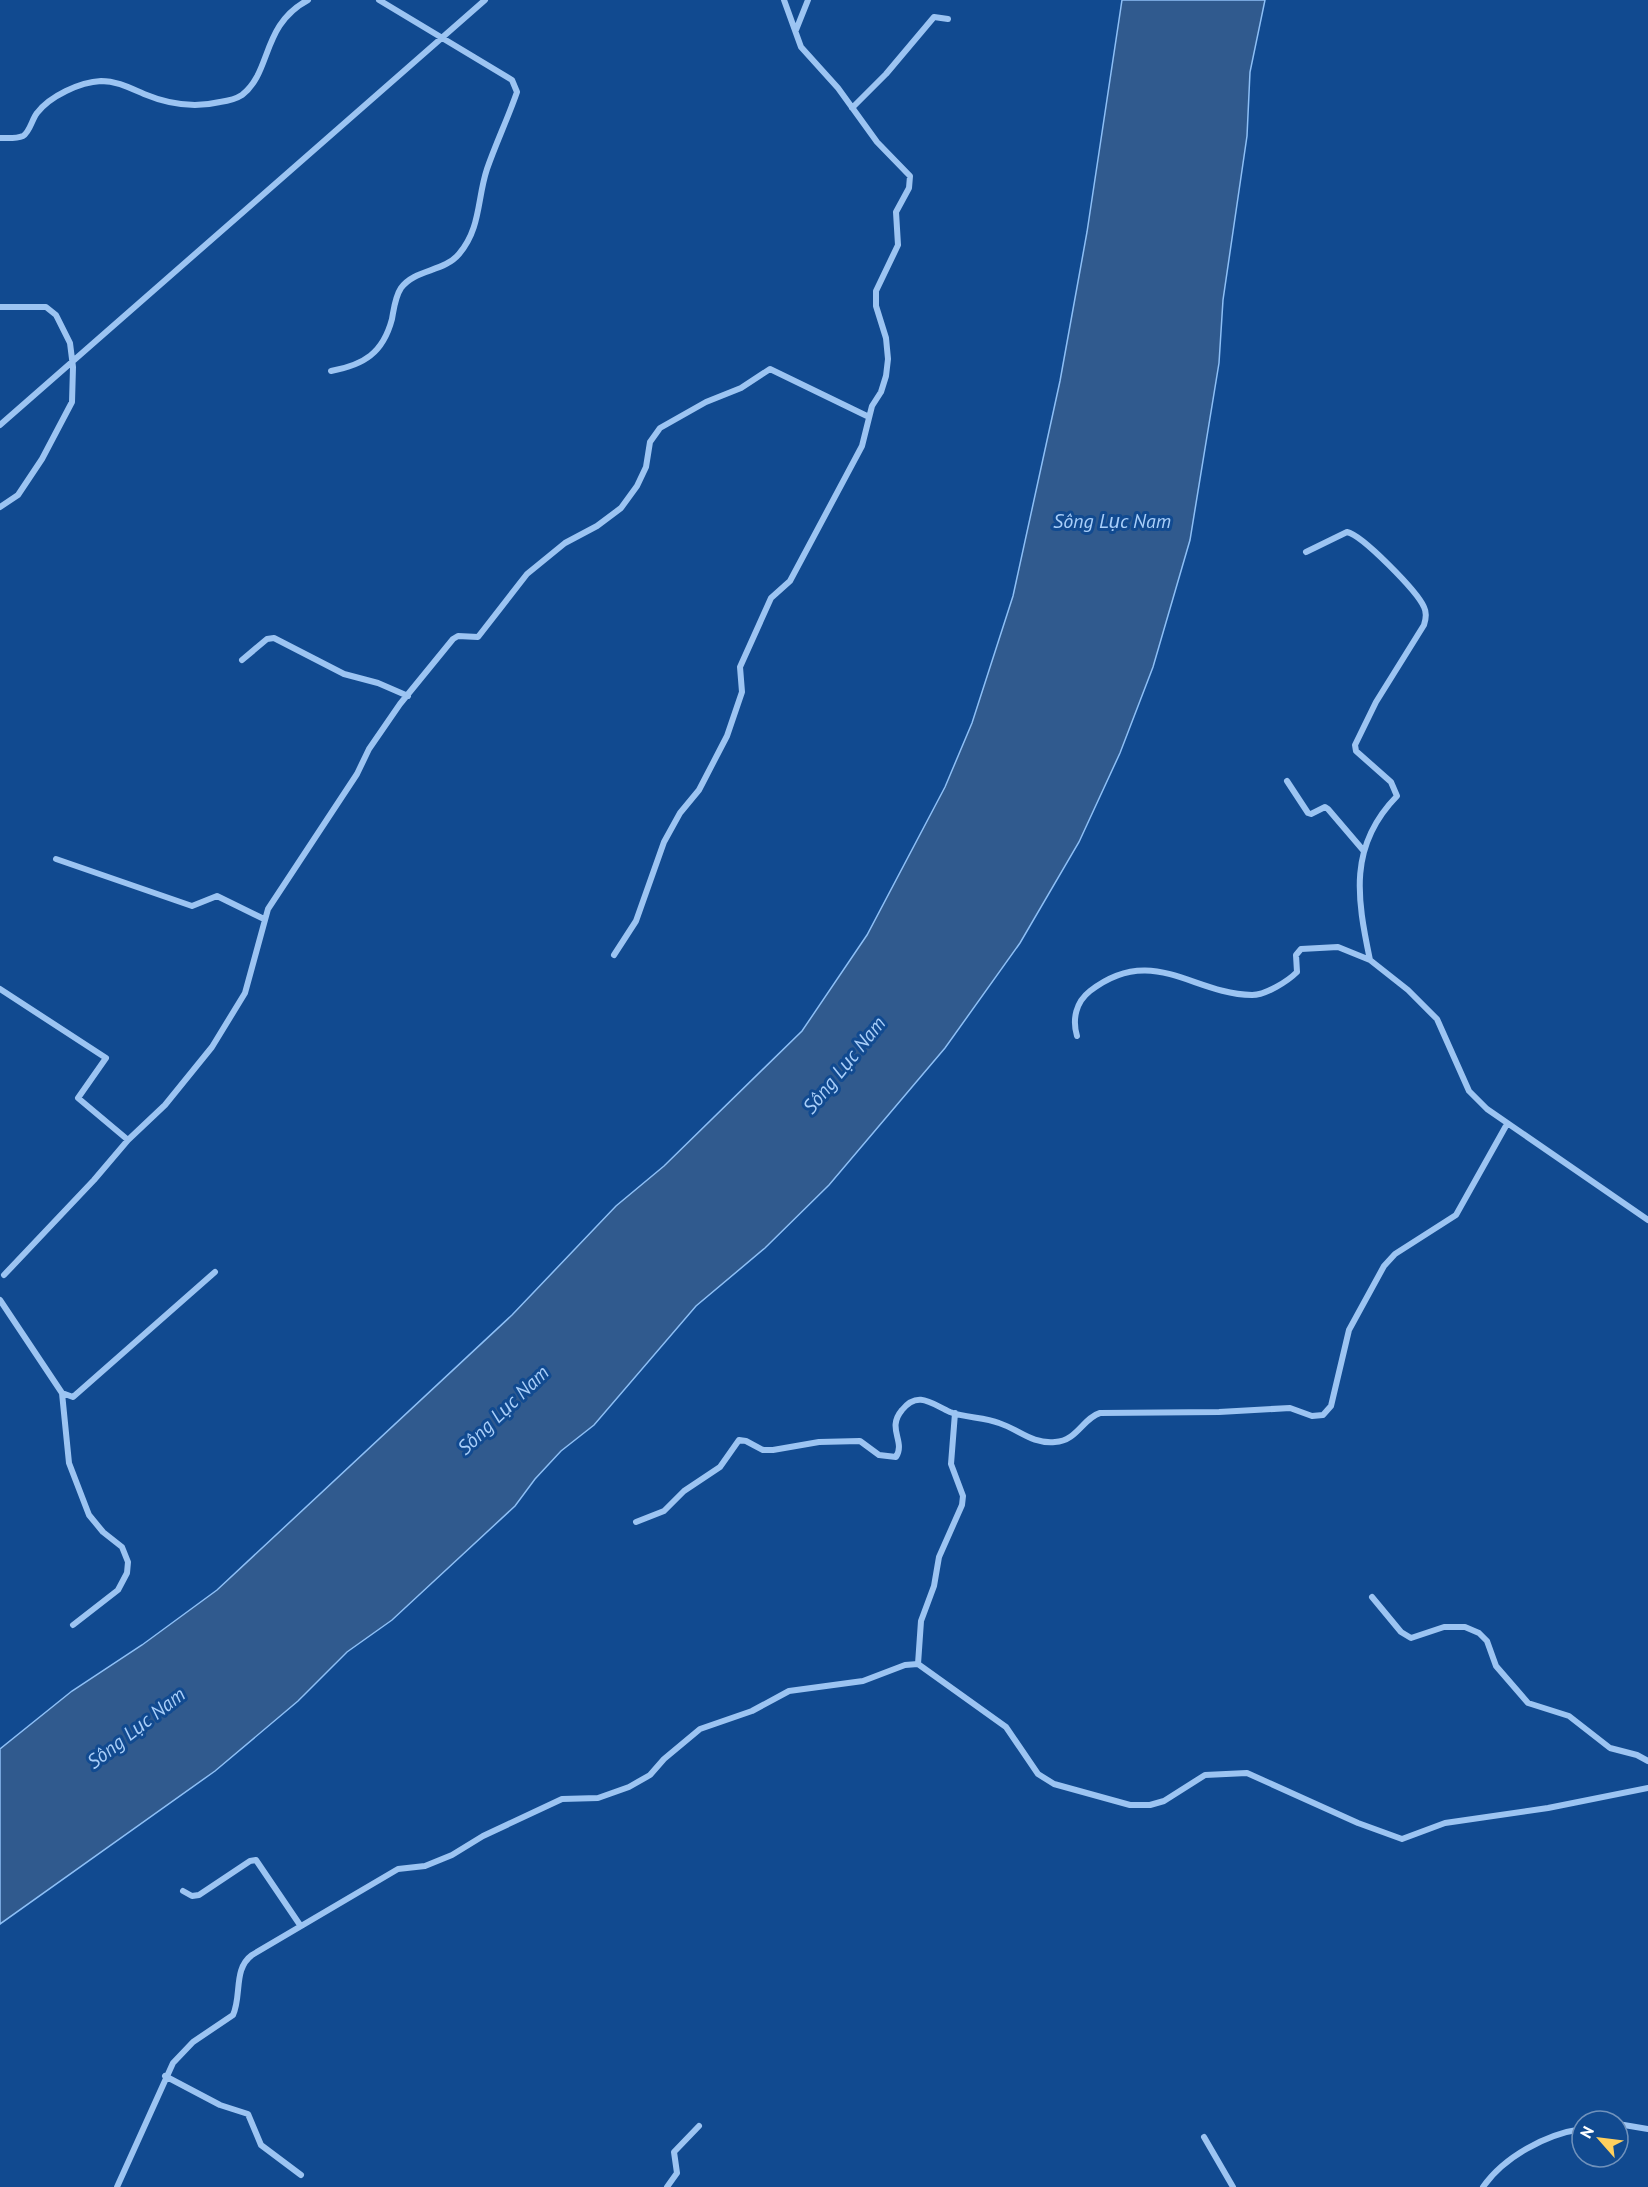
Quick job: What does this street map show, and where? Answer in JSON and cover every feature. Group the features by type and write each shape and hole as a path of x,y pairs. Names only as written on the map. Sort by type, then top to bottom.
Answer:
{"street":[{"path":"0,138 26,134 35,114 51,100 75,87 98,81 112,82 171,103 208,105 235,98 251,84 282,20 308,0"},
{"path":"331,371 354,366 365,360 388,334 397,297 403,286 417,276 453,261 476,225 488,168 506,124 516,86 512,80 379,0"},
{"path":"0,424 485,0"},
{"path":"614,955 636,921 664,842 680,813 699,790 727,736 742,692 740,667 771,598 790,581 862,446 869,417 881,392 888,359 876,306 876,291 898,245 897,208 911,181 906,170 877,142 801,47 784,0"},
{"path":"796,31 808,0"},
{"path":"852,108 886,74 934,17 948,19"},
{"path":"0,307 46,307 52,310 70,343 73,362 71,404 42,459 18,495 0,507"},
{"path":"1,1275 184,1083 230,1021 244,993 264,919 278,893 357,774 369,749 408,696 453,639 458,636 478,637 527,574 565,543 597,526 621,508 638,486 646,467 653,437 660,429 677,417 741,388 770,369 869,417"},
{"path":"1305,552 1347,532 1354,533 1382,559 1424,605 1426,612 1424,625 1376,702 1355,745 1356,751 1391,783 1397,796 1382,815 1363,850 1360,863 1360,898 1370,960"},
{"path":"242,660 267,639 274,638 344,674 393,688 408,696"},
{"path":"1287,781 1308,813 1328,809 1363,850"},
{"path":"56,859 192,906 217,896 264,919"},
{"path":"1077,1036 1076,1013 1080,999 1114,975 1170,972 1223,990 1257,994 1297,972 1296,955 1302,949 1338,947 1370,960 1430,1011 1442,1028 1469,1091 1507,1124 1648,1220"},
{"path":"0,989 106,1058 78,1098 128,1140"},
{"path":"636,1522 664,1511 684,1491 720,1467 739,1440 763,1450 819,1442 860,1441 879,1455 892,1458 898,1455 899,1450 894,1426 896,1418 910,1402 924,1398 955,1413 1000,1423 1034,1441 1046,1442 1061,1442 1077,1433 1100,1413 1209,1412 1290,1408 1312,1416 1323,1415 1331,1406 1349,1330 1384,1266 1395,1254 1456,1215 1507,1124"},
{"path":"62,1393 73,1396 215,1272"},
{"path":"0,1300 62,1393 69,1463 78,1491 89,1515 103,1532 122,1547 128,1562 127,1573 117,1590 73,1625"},
{"path":"918,1664 921,1621 934,1586 939,1557 962,1505 963,1496 951,1464 955,1413"},
{"path":"1372,1597 1401,1632 1411,1638 1444,1626 1465,1627 1479,1633 1487,1641 1496,1666 1528,1702 1569,1716 1610,1748 1637,1755 1648,1761"},
{"path":"117,2187 165,2076 173,2063 193,2042 233,2015 240,1988 240,1971 245,1960 300,1925 398,1869 425,1866 452,1855 562,1799 598,1798 629,1787 650,1774 700,1729 752,1711 781,1694 799,1688 863,1681 905,1665 918,1664 1006,1727 1038,1774 1046,1780 1130,1805 1150,1805 1164,1801 1204,1775 1247,1773 1358,1823 1402,1839 1445,1823 1548,1808 1648,1788"},
{"path":"183,1891 192,1896 199,1895 250,1861 256,1860 300,1925"},
{"path":"165,2076 220,2105 248,2114 261,2145 301,2175"},
{"path":"667,2187 677,2173 674,2152 699,2126"},
{"path":"1630,2126 1648,2129"},
{"path":"1483,2187 1491,2175 1523,2152 1556,2134 1570,2131"},
{"path":"1204,2137 1233,2187"}],"water":[{"name":"Sông Lục Nam","path":"1122,0 1265,0 1250,72 1247,136 1223,300 1219,363 1190,540 1153,667 1120,753 1079,842 1020,943 945,1048 829,1185 765,1248 696,1306 594,1425 561,1451 535,1479 515,1506 392,1620 347,1652 298,1701 215,1771 0,1924 0,1749 72,1691 142,1645 217,1590 512,1315 616,1206 664,1166 802,1031 867,935 945,787 972,723 1013,596 1060,381 1087,232"}]}
